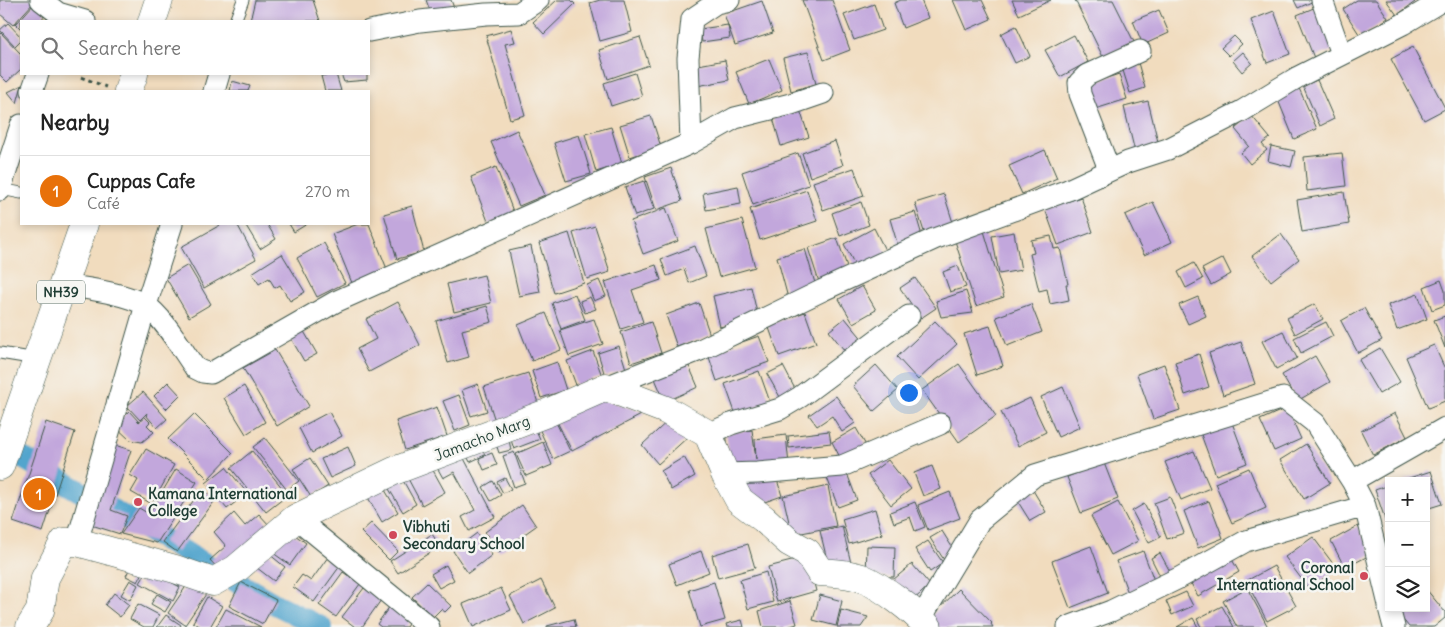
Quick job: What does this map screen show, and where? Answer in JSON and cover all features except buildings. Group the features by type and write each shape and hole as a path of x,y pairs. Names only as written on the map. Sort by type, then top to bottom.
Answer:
{"main road":[{"path":"152,20 159,0"},
{"path":"118,89 133,75"},
{"name":"NH39","path":"0,466 84,225"},
{"path":"606,387 666,410 708,434 724,474 739,500 764,519 789,542 807,552 820,572 833,571 862,578 887,593 925,623"},
{"name":"Jamacho Marg","path":"77,542 175,569 213,582 236,569 296,518 394,471 547,413 606,387"},
{"path":"30,627 40,611 44,578 64,542 77,542"}],"street":[{"path":"41,0 59,11 82,20"},
{"path":"370,31 420,22 486,14 519,13 538,0"},
{"path":"690,143 688,58 692,19 716,4 729,0"},
{"path":"1322,0 1341,54"},
{"path":"606,387 700,350 934,238 1068,190 1109,169 1168,149 1242,111 1298,77 1341,54 1403,24 1443,0"},
{"path":"1109,169 1080,94 1079,82 1087,75 1140,51"},
{"path":"32,90 38,75"},
{"path":"214,90 219,75"},
{"path":"64,285 131,298 146,305 157,315 194,368 212,373 335,302 690,143 735,118 791,104 824,93"},
{"path":"0,189 20,128"},
{"path":"77,542 146,305 172,225"},
{"path":"708,434 731,424 780,409 800,397 909,316"},
{"path":"925,623 980,520 1035,475 1283,398 1315,423 1352,481 1365,506 1385,590"},
{"path":"724,474 842,466 940,424"},
{"path":"1352,481 1445,428"},
{"path":"1068,627 1111,611 1179,578 1246,542 1365,506"},
{"path":"296,518 428,627"},
{"path":"1390,612 1394,627"}],"lane":[{"path":"235,20 243,0"},
{"path":"0,189 20,193"},
{"path":"0,353 37,359"}],"path":[{"path":"81,77 118,89"}],"waterway":[{"path":"0,445 275,604 321,627"}],"place":[{"name":"Cuppas Cafe","path":"39,494"},
{"name":"Kamana International College","path":"138,502"},
{"name":"Vibhuti Secondary School","path":"393,535"},
{"name":"Coronal International School","path":"1364,576"}]}
